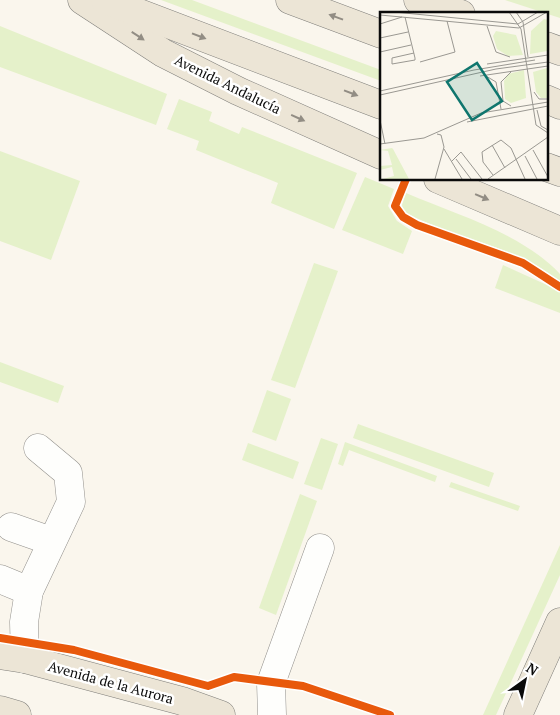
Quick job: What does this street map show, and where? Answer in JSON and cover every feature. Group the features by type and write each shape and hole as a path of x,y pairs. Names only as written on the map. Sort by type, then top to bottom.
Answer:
{"main road":[{"name":"Avenida Andalucía","path":"82,0 163,53 238,91 380,155"},
{"path":"105,0 380,105"},
{"path":"290,0 380,34"},
{"path":"418,0 455,12"},
{"path":"548,47 560,51"},
{"path":"548,100 560,105"},
{"path":"548,168 560,172"},
{"path":"440,180 560,230"},
{"path":"525,215 560,244"},
{"path":"518,715 560,622"},
{"name":"Avenida de la Aurora","path":"13,657 182,702 221,715"},
{"path":"0,710 17,715"}],"lane":[{"path":"13,657 24,622 29,590 71,502 68,473 38,448"},
{"path":"11,527 52,542"},
{"path":"272,715 271,683 320,548"},
{"path":"0,579 29,590"}],"green space":[{"path":"161,0 192,0 380,70 380,81"},
{"path":"505,0 560,0 560,18 548,14 548,12 542,12"},
{"path":"0,26 167,94 156,125 0,67"},
{"path":"179,99 212,112 209,121 239,134 242,127 357,173 334,229 271,203 278,183 196,150 199,141 167,129"},
{"path":"0,151 80,181 51,260 0,241"},
{"path":"365,177 394,189 388,206 397,221 412,231 403,254 342,230"},
{"path":"406,193 467,217 508,236 545,260 560,274 560,282 543,269 524,259 504,250 442,229 403,211 402,205"},
{"path":"314,263 338,271 295,388 271,380"},
{"path":"503,265 560,291 560,313 495,288"},
{"path":"0,362 64,386 58,403 0,382"},
{"path":"267,390 291,399 276,441 252,432"},
{"path":"358,424 494,473 489,487 353,438"},
{"path":"321,438 338,444 322,490 304,484"},
{"path":"345,442 437,476 435,482 349,450 343,466 338,464"},
{"path":"248,443 299,462 293,479 242,460"},
{"path":"451,482 520,506 518,511 449,487"},
{"path":"300,494 317,501 276,615 259,608"},
{"path":"560,545 560,575 496,715 483,715"}],"cycle path":[{"path":"406,180 395,206 403,217 417,225 523,263 560,287"},
{"path":"0,638 74,650 208,686 234,677 303,686 390,715"}]}
